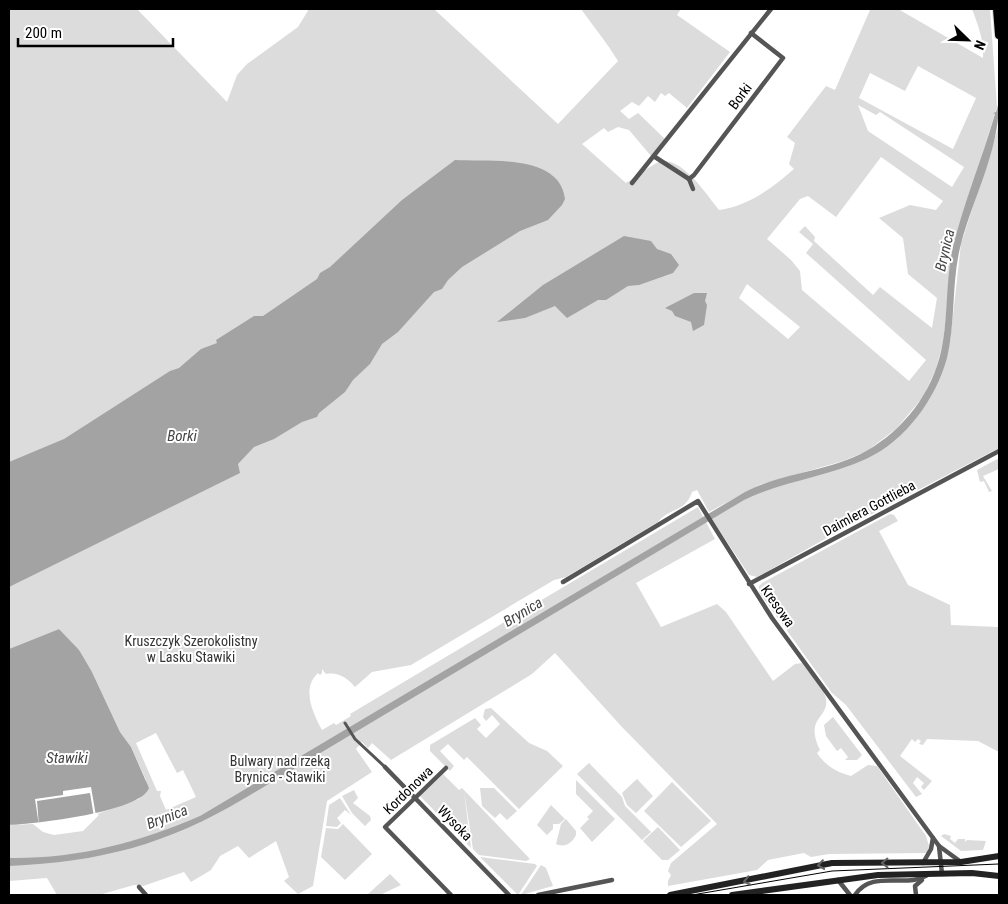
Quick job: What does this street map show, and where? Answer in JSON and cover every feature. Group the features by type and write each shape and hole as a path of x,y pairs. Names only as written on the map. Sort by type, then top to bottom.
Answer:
{"highway":[{"path":"997,9 999,35"}],"main road":[{"path":"670,895 832,863 961,862 999,856"},
{"path":"732,895 878,875 942,874 999,876"}],"street":[{"path":"632,183 770,9"},
{"name":"Borki","path":"689,179 783,58 751,33"},
{"path":"655,156 689,179 694,189"},
{"name":"Daimlera Gottlieba","path":"749,584 999,451"},
{"name":"Kresowa","path":"563,582 698,502 749,584 939,846"},
{"path":"345,723 355,739 385,767"},
{"name":"Wysoka","path":"385,767 509,895"},
{"name":"Kordonowa","path":"446,768 385,827 451,895"},
{"path":"923,863 931,849 933,838"},
{"path":"939,846 961,862"},
{"path":"939,846 942,874"},
{"path":"916,895 915,886 930,874"},
{"path":"855,895 863,886 880,880 922,879"},
{"path":"538,895 612,880"},
{"path":"838,880 850,895"},
{"path":"139,887 146,895"}],"green space":[{"path":"9,9 137,9 227,102 237,75 247,64 298,27 309,9 434,9 558,124 618,61 581,9 681,9 677,15 730,52 687,108 669,93 665,96 661,93 655,102 648,96 639,106 632,102 620,111 629,119 638,113 665,139 651,156 629,130 618,127 608,132 604,128 582,144 626,183 659,162 670,162 687,172 719,210 740,205 760,195 794,169 789,164 795,143 787,137 826,86 835,90 870,10 868,9 898,9 983,58 982,39 972,9 990,9 997,107 954,246 943,342 936,369 923,397 897,428 867,451 843,461 759,485 709,512 697,490 692,492 689,499 681,507 667,514 658,522 566,577 554,580 411,665 372,672 355,687 342,676 326,674 322,669 322,673 320,675 318,673 313,679 309,694 312,709 322,730 334,723 336,725 351,716 350,714 698,507 715,539 636,583 661,627 717,604 726,612 773,681 795,664 802,663 825,694 826,699 826,706 818,720 815,731 820,750 817,753 832,768 851,776 868,765 877,766 926,836 929,846 927,853 829,854 811,857 804,853 768,860 757,870 668,886 671,875 668,871 671,863 717,824 621,726 555,653 532,674 391,760 372,743 368,748 362,742 356,749 372,772 327,801 313,886 298,894 284,881 289,877 276,841 249,858 238,846 220,856 211,870 191,882 184,872 143,886 134,885 99,895 57,895 47,878 9,881 9,825 33,824 43,832 54,835 83,831 99,815 97,814 139,799 146,780 131,747 120,732 92,672 59,629 9,649","holes":["918,66 976,98 953,149 859,98 870,73 905,91","858,105 876,115 880,112 964,167 952,187 868,131","881,157 943,201 936,210 910,205 879,218 903,238 908,274 937,298 932,328 880,287 873,295 814,241 815,237 805,226 799,232 813,244 806,253 926,360 909,381 802,290 800,271 791,260 767,239 800,199 808,196 836,217","747,284 800,327 788,339 739,298","156,733 177,773 183,770 196,797 166,810 160,796 161,791 157,791 136,743"]},
{"path":"999,125 999,448 841,530 757,577 749,575 712,519 759,492 852,464 881,451 909,426 931,394 939,377 950,342 961,244"},
{"path":"999,458 999,469 983,476 992,491 989,492 984,481 980,482 977,470"},
{"path":"890,514 894,515 898,521 879,531 908,585 950,605 951,625 999,627 999,752 978,741 927,739 923,745 919,744 921,741 918,739 915,742 912,739 900,756 932,781 924,790 921,787 924,783 917,777 913,783 922,794 916,797 846,705 832,693 759,592 759,586 762,583"},
{"path":"491,708 529,743 547,751 563,766 519,809 467,757 464,760 448,744 440,751 454,766 450,771 430,751 430,745 475,718 481,725 477,729 486,738 500,724 492,715 486,721 483,717 485,709"},
{"path":"833,717 862,755 857,760 845,760 848,757 841,748 837,751 826,736 824,725"},
{"path":"589,763 622,797 625,806 651,832 642,840 577,774"},
{"path":"443,774 459,790 462,788 530,859 526,861 479,855 473,849 464,791 471,848 420,796"},
{"path":"637,779 653,796 636,813 627,805 622,793"},
{"path":"576,780 615,819 592,842 580,828 589,819 587,817 593,811 576,794"},
{"path":"672,782 711,821 681,847 644,811"},
{"path":"480,788 494,788 517,811 507,820 500,813 495,818 482,806"},
{"path":"354,790 358,798 353,803 370,816 371,820 365,826 352,813 342,796"},
{"path":"340,798 351,815 345,810 337,818 341,823 337,827 326,826 329,805"},
{"path":"551,805 565,819 559,824 553,824 553,829 547,835 537,825"},
{"path":"566,819 576,831 576,835 568,844 556,844 561,824"},
{"path":"343,824 372,854 345,880 321,857 326,828 338,829"},
{"path":"658,827 680,850 668,860 662,860 643,841"},
{"path":"944,834 951,836 950,839 955,843 958,839 965,839 965,842 967,840 986,841 983,850 961,851 941,836"},
{"path":"480,857 535,864 537,866 518,895"},
{"path":"541,865 546,868 553,886 521,895"},
{"path":"390,874 401,885 380,895 367,895"}],"water":[{"path":"999,102 995,138 958,258 952,330 947,358 942,373 927,403 906,430 894,441 881,451 851,465 774,488 744,500 245,798 188,828 132,848 103,855 42,864 9,866 9,858 58,856 106,848 154,834 200,816 745,492 776,480 842,462 873,447 899,427 910,415 928,388 939,357 946,318 949,270 953,247 995,114 993,113 996,112"},
{"name":"Borki","path":"455,160 503,161 536,167 550,174 560,184 565,199 548,220 520,231 462,267 448,280 442,289 434,292 398,332 382,344 370,364 353,380 345,392 319,413 317,417 302,422 274,439 254,447 238,464 240,473 9,587 9,462 64,439 170,371 179,368 201,349 217,343 216,340 254,316 263,316 317,279 320,273 330,267 402,200"},
{"path":"624,236 651,241 657,249 671,254 679,265 673,273 639,285 628,286 606,300 598,300 567,318 555,306 525,318 497,322 543,285"},
{"path":"694,293 707,293 705,301 707,305 704,325 693,331 691,322 675,316 672,311 665,308"},
{"name":"Stawiki","path":"59,629 79,650 92,672 120,732 131,747 149,788 142,796 127,804 108,810 62,819 9,825 9,649"}],"pier":[{"path":"91,787 96,816 94,817 90,793 37,801 39,826 35,799 63,795 63,791"}],"tram line":[{"path":"692,895 832,871 999,864"}],"water label":[{"name":"Brynica","path":"945,250"},
{"name":"Brynica","path":"523,612"},
{"name":"Brynica","path":"167,817"}],"park label":[{"name":"Kruszczyk Szerokolistny w Lasku Stawiki","path":"191,650"},
{"name":"Bulwary nad rzeką Brynica - Stawiki","path":"280,770"}]}
